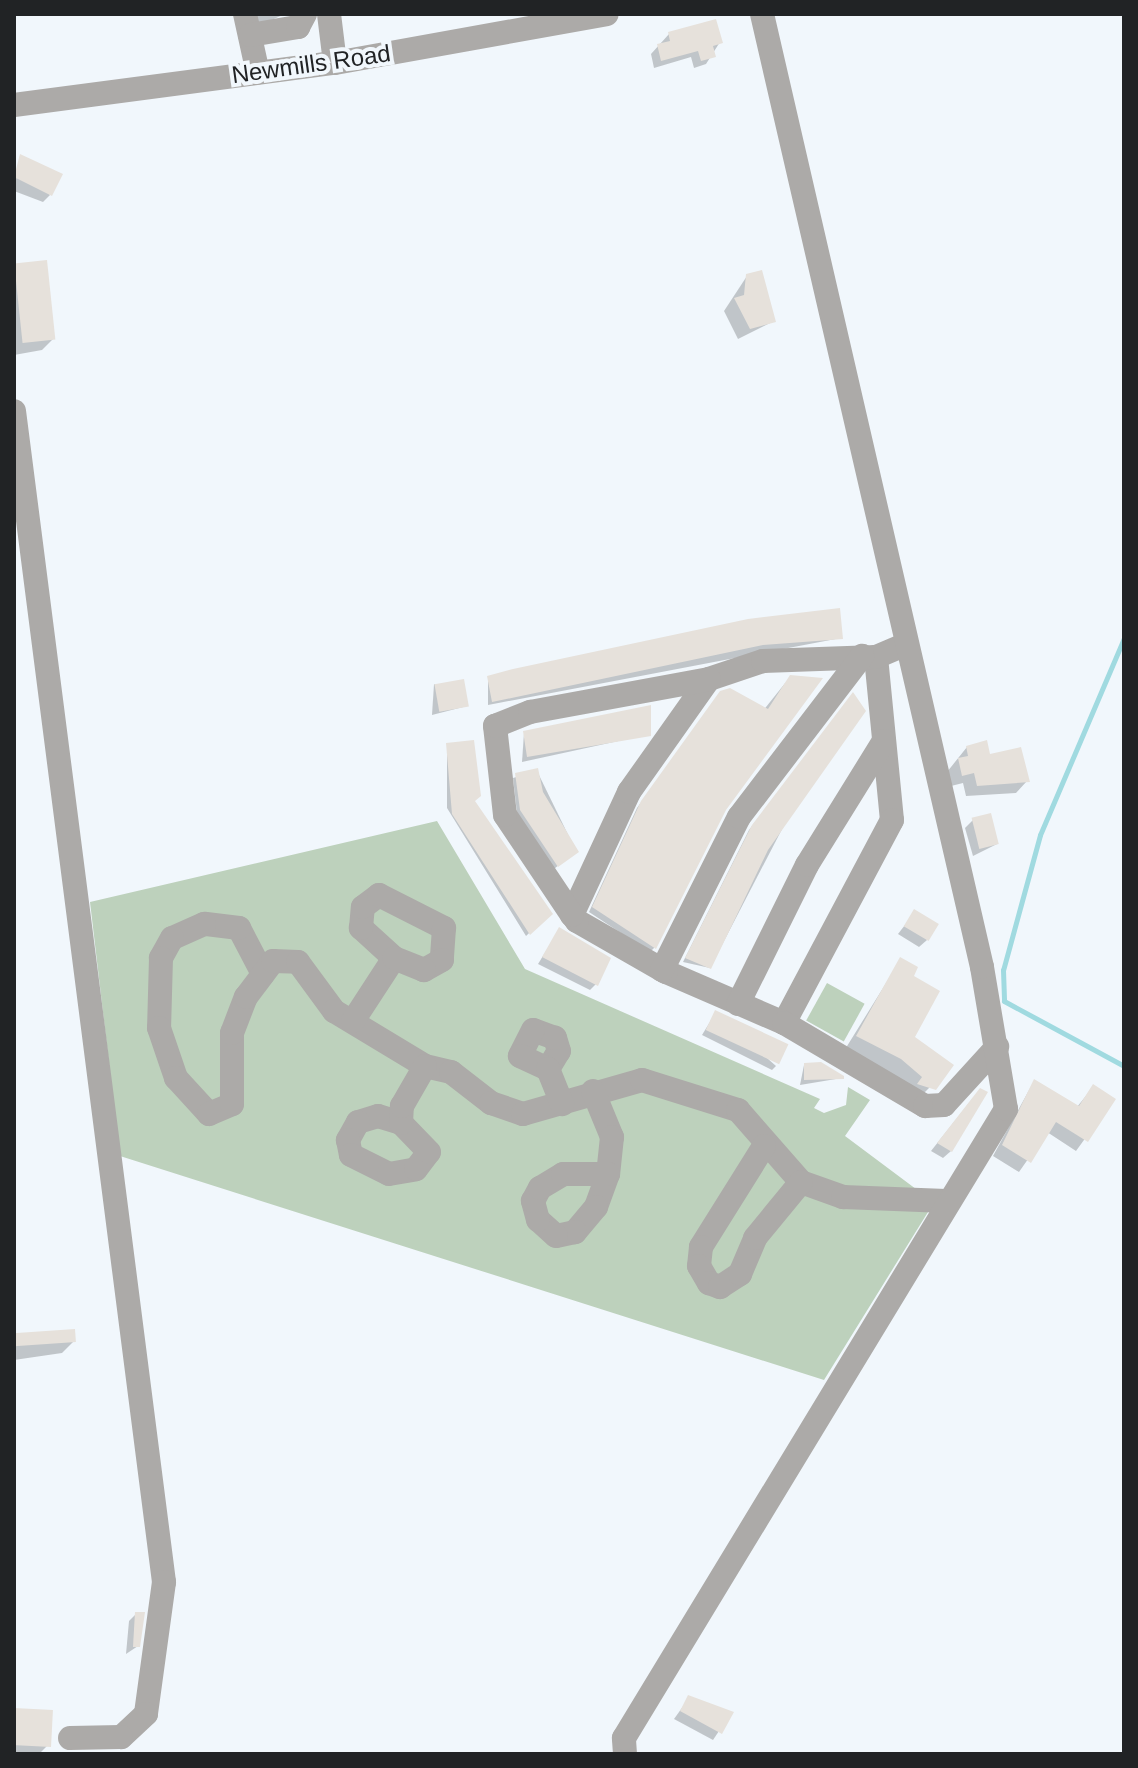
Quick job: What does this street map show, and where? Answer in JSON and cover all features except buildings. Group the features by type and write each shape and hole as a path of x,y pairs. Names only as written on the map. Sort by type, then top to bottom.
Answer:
{"street":[{"path":"258,73 248,25 298,27 305,14"},
{"path":"329,14 335,63"},
{"name":"Newmills Road","path":"14,105 335,63 607,14"},
{"path":"625,1754 624,1738 946,1201 1006,1109 997,1047 762,14"},
{"path":"14,411 164,1582 146,1714 121,1737 70,1738"},
{"path":"904,645 869,656 763,661 709,679 495,726 505,815 572,915 662,970 784,1023 925,1106 944,1105 997,1047"},
{"path":"784,1023 888,831 893,809 885,739 869,656"},
{"path":"662,970 739,817 869,656"},
{"path":"572,915 629,792 709,679"},
{"path":"738,1004 807,865 885,739"},
{"path":"263,974 239,928 204,924 172,938 161,958 159,1028 176,1078 209,1114 232,1104 232,1033 263,974 273,961 298,962 334,1011 425,1066 523,1114 562,1104 593,1091 642,1080 738,1110 764,1146 801,1182 843,1197 946,1201"},
{"path":"353,1021 394,958"},
{"path":"401,1123 402,1106 425,1066"},
{"path":"548,1069 562,1104"},
{"path":"593,1091 612,1137 608,1174"},
{"path":"764,1146 701,1247 699,1266 709,1283 720,1287 740,1274 755,1238 801,1182"}],"green space":[{"path":"437,821 525,969 820,1099 814,1108 824,1113 846,1105 848,1087 870,1100 845,1136 928,1198 928,1212 824,1380 120,1156 90,902"},
{"path":"827,983 865,1004 844,1041 806,1021"}],"waterway":[{"path":"1124,638 1040,835 1003,970 1004,1001 1124,1066"}]}
